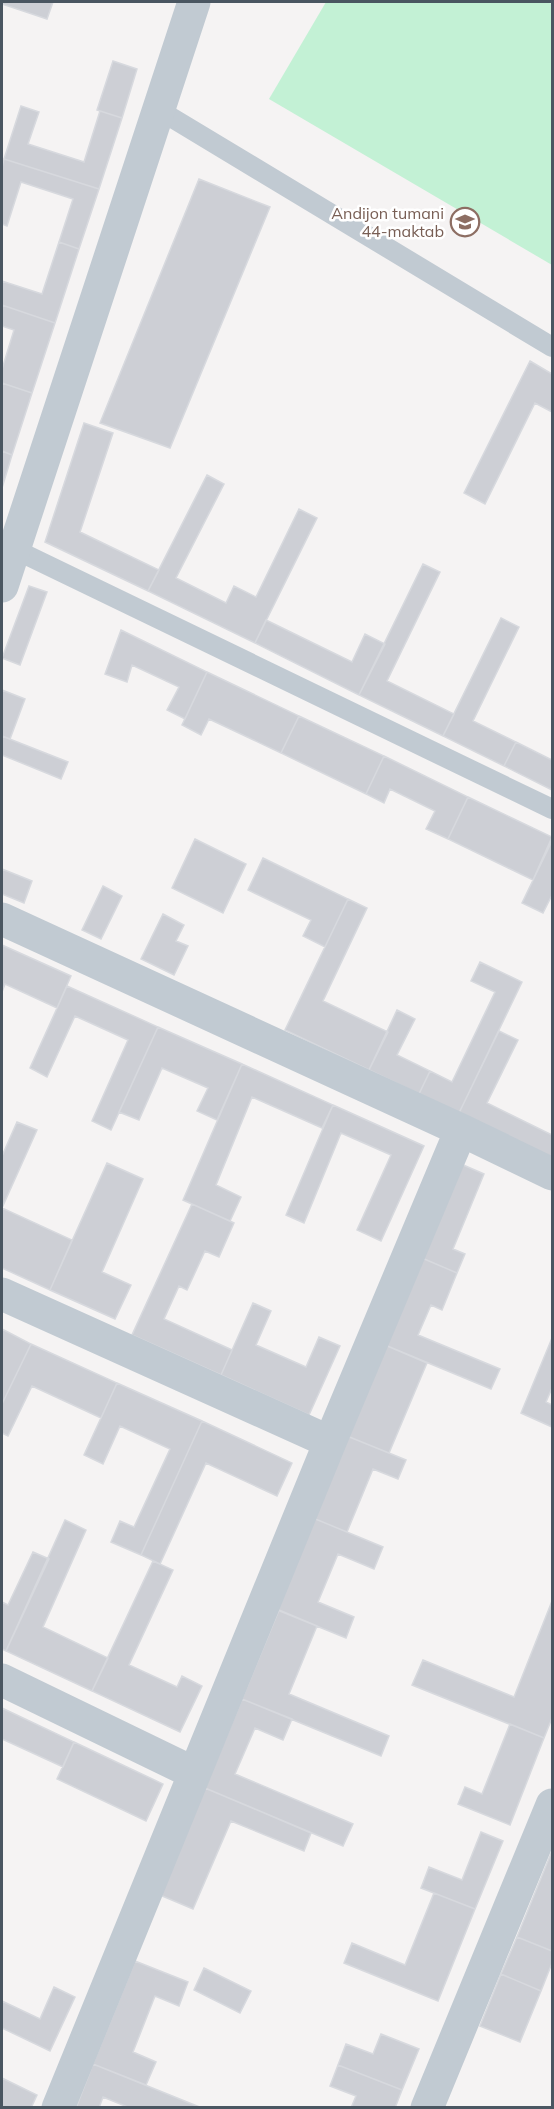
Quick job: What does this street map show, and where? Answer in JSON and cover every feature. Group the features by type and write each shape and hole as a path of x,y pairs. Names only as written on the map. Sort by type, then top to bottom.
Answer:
{"street":[{"path":"2,586 194,2"},
{"path":"2,919 552,1174"},
{"path":"58,2108 330,1442 461,1130"},
{"path":"2,1294 330,1442"},
{"path":"2,1680 194,1773"},
{"path":"427,2108 552,1805"}],"lane":[{"path":"159,110 552,347"},
{"path":"14,549 552,809"}],"green space":[{"name":"Andijon tumani 44-maktab","path":"326,2 547,2 552,4 552,265 269,99"}],"building":[{"path":"2,2 53,2 47,19 2,4"},
{"path":"113,61 137,69 122,118 97,110"},
{"path":"21,106 39,112 28,144 84,162 100,111 122,118 99,189 4,159"},
{"path":"4,159 99,189 79,249 59,242 73,199 21,182 7,226 2,224"},
{"path":"199,179 270,207 170,448 100,423"},
{"path":"59,242 79,249 55,323 2,305 2,281 42,294"},
{"path":"2,305 55,323 32,393 2,383 2,369 14,330 2,326"},
{"path":"530,361 552,374 552,412 535,403 485,504 464,493"},
{"path":"2,383 32,393 12,455 2,451"},
{"path":"84,423 113,433 80,532 159,570 148,591 45,542"},
{"path":"2,451 12,455 2,488"},
{"path":"207,475 224,484 176,578 226,603 234,586 256,597 299,509 317,518 255,643 148,591"},
{"path":"423,564 440,572 387,681 454,714 443,736 359,695"},
{"path":"29,586 47,592 20,665 2,658"},
{"path":"501,618 519,627 473,721 516,742 504,766 443,736"},
{"path":"266,620 352,662 365,634 385,644 359,695 255,643"},
{"path":"121,630 207,672 185,719 167,710 179,687 132,665 127,682 105,674"},
{"path":"207,672 299,716 281,753 209,719 201,735 182,725"},
{"path":"2,690 25,699 10,739 2,736"},
{"path":"299,716 384,756 366,794 281,753"},
{"path":"2,736 68,762 61,779 2,755"},
{"path":"516,742 552,760 552,790 504,766"},
{"path":"384,756 468,797 448,839 426,829 435,811 390,789 384,803 366,794"},
{"path":"468,797 552,837 533,880 448,839"},
{"path":"195,839 246,864 223,913 172,888"},
{"path":"552,841 552,895 543,913 522,903"},
{"path":"263,858 348,899 325,947 303,936 311,920 248,890"},
{"path":"2,869 32,881 24,903 2,894"},
{"path":"103,886 122,896 101,939 82,930"},
{"path":"348,899 367,908 323,1001 388,1032 369,1070 285,1030"},
{"path":"163,914 184,925 176,941 188,946 174,975 141,959"},
{"path":"2,945 71,976 57,1008 5,984 2,992"},
{"path":"480,962 522,982 459,1113 419,1094 430,1071 452,1082 495,992 471,981"},
{"path":"67,986 158,1027 111,1130 92,1121 128,1040 75,1016 47,1077 30,1068"},
{"path":"397,1010 415,1019 397,1055 430,1071 419,1094 369,1070"},
{"path":"158,1027 242,1064 217,1120 197,1111 208,1088 162,1068 139,1120 119,1112"},
{"path":"499,1031 518,1040 487,1103 552,1135 552,1158 459,1113"},
{"path":"242,1064 333,1105 322,1128 252,1097 216,1185 241,1197 230,1221 183,1200"},
{"path":"333,1105 424,1146 381,1241 357,1230 391,1155 341,1133 304,1223 286,1215"},
{"path":"17,1122 37,1130 2,1208 2,1156"},
{"path":"107,1163 143,1179 102,1272 131,1285 115,1319 50,1290"},
{"path":"461,1164 484,1174 453,1249 465,1254 457,1273 422,1258"},
{"path":"192,1204 234,1223 219,1257 205,1251 187,1290 179,1286 164,1319 232,1350 221,1375 132,1335"},
{"path":"2,1208 72,1240 50,1290 2,1268"},
{"path":"422,1258 457,1273 442,1310 431,1305 418,1335 500,1369 491,1389 385,1345"},
{"path":"253,1303 271,1311 256,1345 306,1367 319,1337 340,1346 309,1415 221,1375"},
{"path":"2,1329 31,1344 2,1404"},
{"path":"552,1338 552,1388 546,1402 552,1405 552,1427 521,1413"},
{"path":"31,1344 117,1383 101,1418 32,1386 8,1436 2,1433 2,1404"},
{"path":"385,1345 427,1363 389,1453 347,1436"},
{"path":"117,1383 202,1421 141,1555 111,1542 120,1521 134,1527 170,1449 120,1426 103,1464 84,1455"},
{"path":"202,1421 292,1463 277,1496 206,1463 160,1564 141,1555"},
{"path":"347,1436 406,1460 398,1479 373,1469 347,1532 313,1518"},
{"path":"313,1518 383,1547 374,1569 338,1554 318,1602 354,1617 346,1638 275,1609"},
{"path":"65,1520 86,1530 43,1627 108,1658 92,1691 6,1651"},
{"path":"33,1552 49,1559 6,1651 2,1649 2,1602 8,1605"},
{"path":"153,1561 173,1570 129,1665 177,1687 182,1676 202,1686 180,1732 92,1691"},
{"path":"552,1601 552,1718 544,1738 412,1685 423,1660 514,1697"},
{"path":"279,1610 317,1626 289,1694 389,1736 381,1756 242,1699"},
{"path":"242,1699 292,1719 283,1740 255,1728 235,1774 353,1824 343,1846 205,1788"},
{"path":"2,1708 74,1742 63,1767 2,1739"},
{"path":"510,1724 544,1738 510,1825 458,1804 465,1787 482,1794"},
{"path":"74,1742 163,1784 146,1821 57,1779"},
{"path":"205,1788 311,1833 304,1851 231,1821 193,1909 160,1895"},
{"path":"481,1832 503,1841 475,1909 421,1888 429,1867 462,1880"},
{"path":"552,1851 552,1951 517,1937"},
{"path":"434,1893 475,1909 438,2001 344,1963 352,1943 405,1965"},
{"path":"517,1937 552,1951 552,1963 541,1991 501,1974"},
{"path":"135,1961 188,1982 179,2006 155,1996 133,2052 156,2062 146,2085 93,2064"},
{"path":"204,1968 251,1991 240,2013 194,1990"},
{"path":"501,1974 541,1991 520,2042 480,2026"},
{"path":"54,1987 75,1997 50,2051 2,2028 2,2001 40,2019"},
{"path":"381,2034 419,2049 402,2090 338,2065 346,2044 373,2054"},
{"path":"93,2064 202,2108 130,2108 103,2097 99,2108 76,2108"},
{"path":"338,2065 402,2090 395,2108 351,2108 356,2096 330,2086"},
{"path":"2,2078 37,2095 31,2108 2,2108"}],"place":[{"name":"Andijon tumani 44-maktab","path":"465,222"}]}
